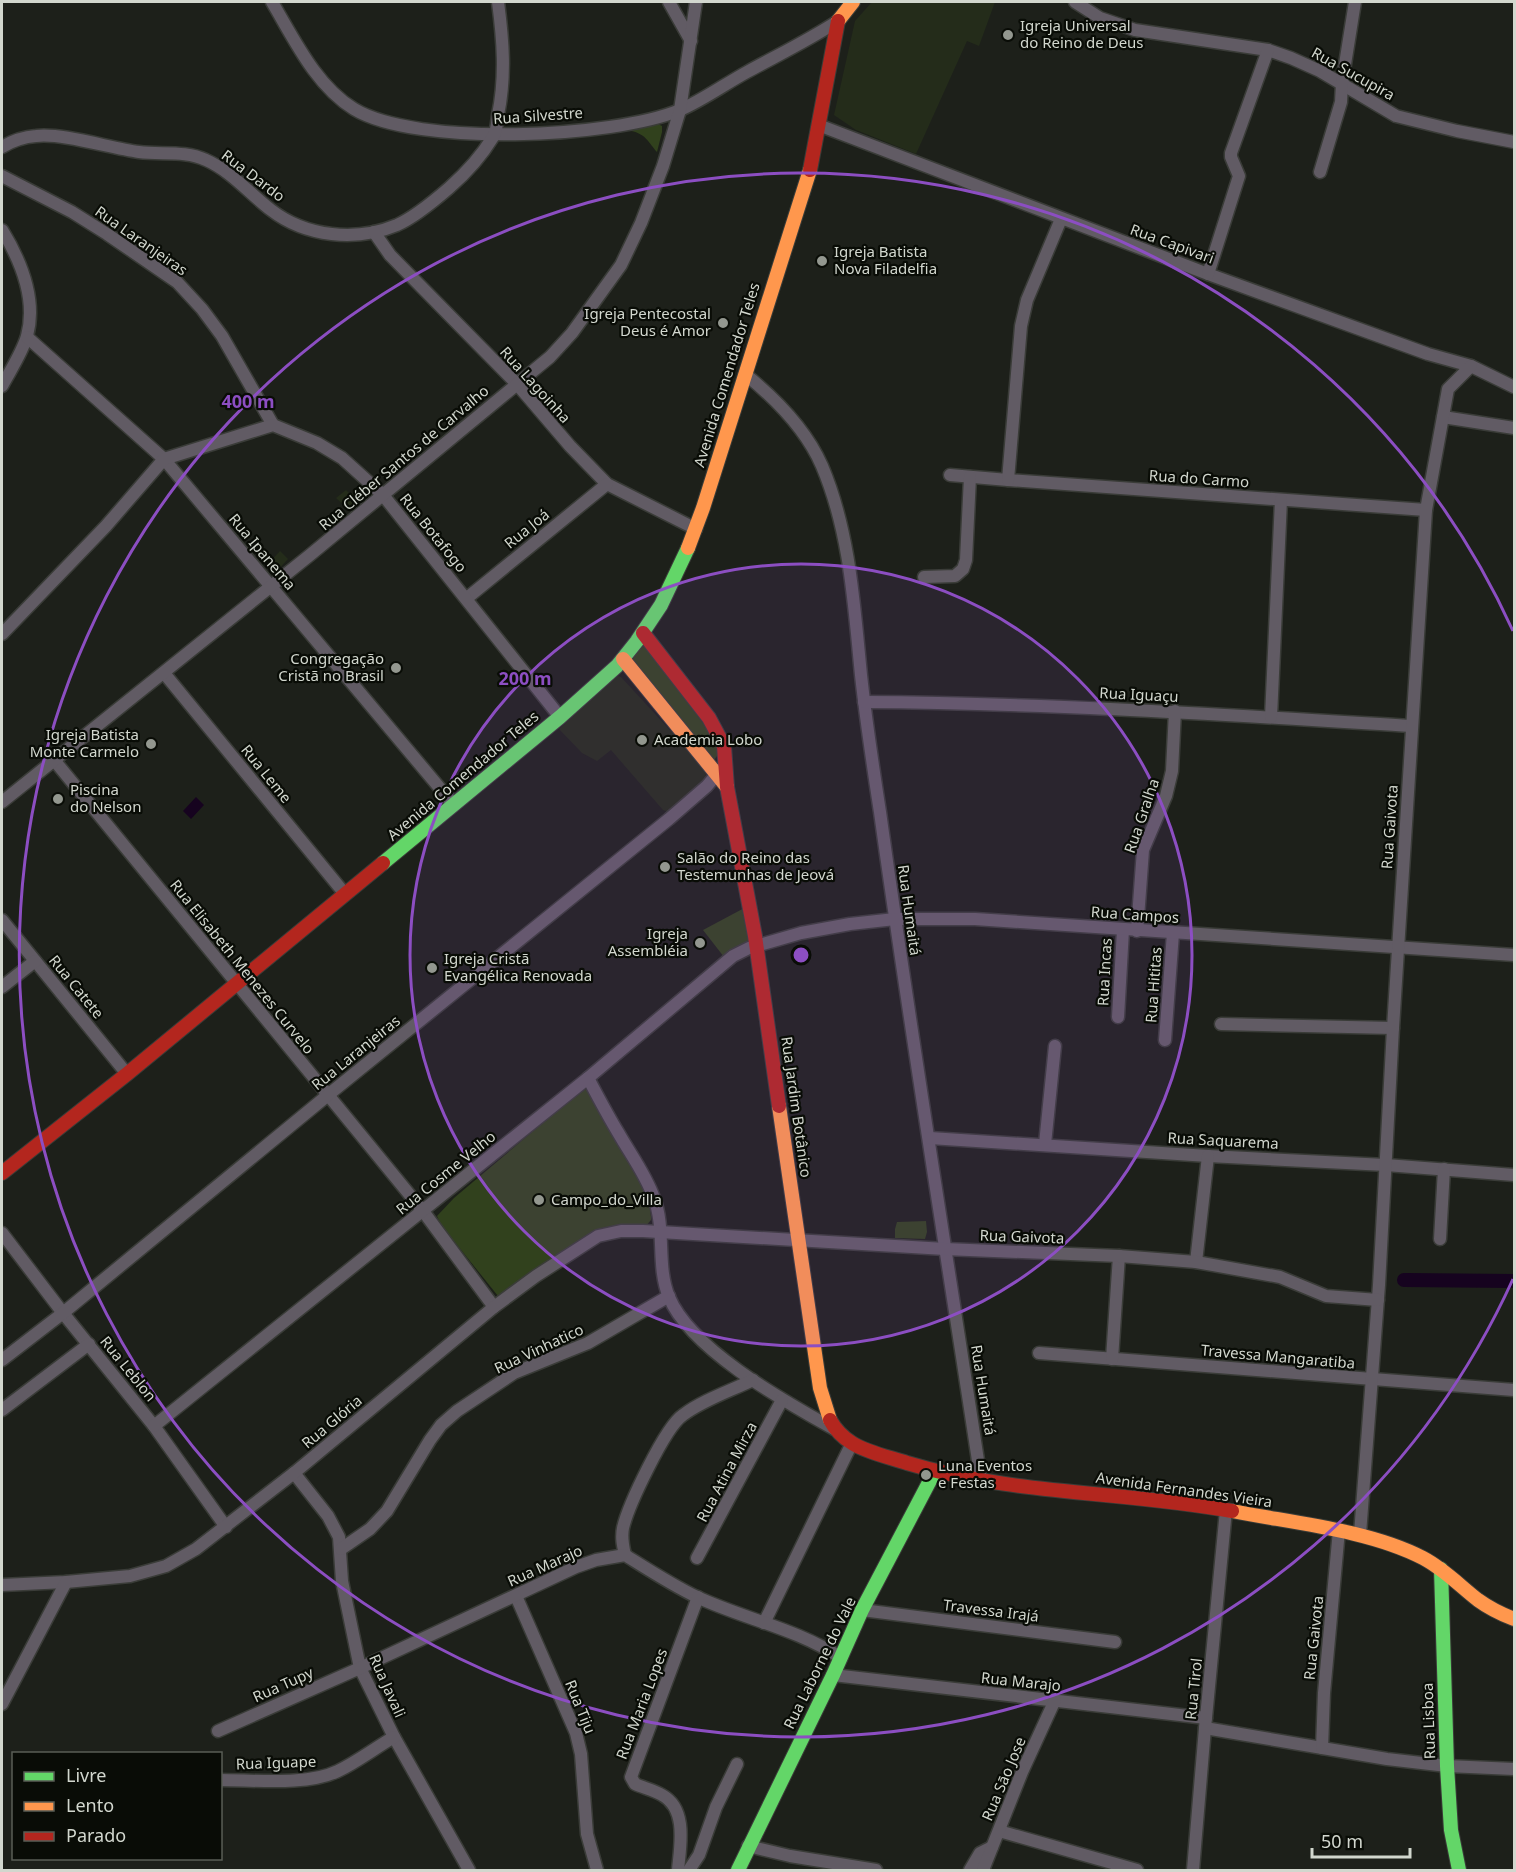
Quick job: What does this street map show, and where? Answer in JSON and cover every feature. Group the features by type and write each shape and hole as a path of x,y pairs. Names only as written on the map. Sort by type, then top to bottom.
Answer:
{"main road":[{"name":"Avenida Comendador Teles","path":"2,1173 127,1074 560,717 623,659 643,633 674,579 696,529 799,207 820,126 842,2"},
{"path":"838,21 854,2"},
{"name":"Rua Jardim Botânico","path":"643,633 710,718 724,746 727,787 757,947 820,1388 827,1415 835,1429"},
{"path":"623,659 727,787"},
{"name":"Avenida Fernandes Vieira","path":"835,1429 852,1443 870,1451 935,1471 981,1480 1226,1510 1360,1534 1409,1550 1441,1569 1479,1601 1508,1618 1515,1619"},
{"name":"Rua Laborne do Vale","path":"738,1870 833,1676 862,1610 935,1471"},
{"name":"Rua Lisboa","path":"1441,1569 1447,1766 1451,1830 1459,1870"}],"street":[{"name":"Rua Silvestre","path":"272,2 317,74 337,96 354,109 377,120 405,126 438,132 494,135 611,126 680,110 809,40 838,21"},
{"name":"Rua Dardo","path":"2,147 19,138 50,135 142,153 187,154 206,159 274,212 295,223 335,235 374,232 399,224 435,201 462,177 494,135 502,93 504,54 498,2"},
{"path":"669,2 691,41"},
{"name":"Rua Cléber Santos de Carvalho","path":"2,802 383,495 550,357 572,333 621,266 663,166 680,110 696,2"},
{"name":"Rua Sucupira","path":"1075,2 1100,18 1135,30 1268,50 1304,63 1396,116 1515,142"},
{"path":"1320,172 1339,112 1355,2"},
{"path":"1208,273 1239,176 1231,153 1268,50"},
{"name":"Rua Capivari","path":"820,126 1061,219 1428,354 1471,366 1515,387"},
{"name":"Rua Laranjeiras","path":"2,176 81,217 177,282 202,309 222,336 273,425"},
{"path":"1008,480 1021,326 1027,300 1061,219"},
{"path":"2,230 23,272 30,313 27,337 2,386"},
{"name":"Rua Lagoinha","path":"374,232 390,255 517,384 570,446 607,484 696,529"},
{"name":"Rua Ipanema","path":"27,337 164,459 454,805"},
{"name":"Rua Gaivota","path":"1360,1534 1379,1285 1426,510 1448,389 1471,366"},
{"name":"Rua Humaitá","path":"745,374 770,394 808,440 821,464 841,526 852,591 864,702 895,919 981,1480"},
{"path":"1443,417 1515,428"},
{"path":"2,634 106,526 164,459 273,425"},
{"name":"Rua Botafogo","path":"273,425 318,443 342,458 383,495 560,717"},
{"name":"Rua do Carmo","path":"950,475 1426,510"},
{"path":"924,577 955,576 963,569 966,560 970,477"},
{"name":"Rua Joá","path":"466,598 607,484"},
{"path":"1271,717 1281,500"},
{"name":"Rua Leme","path":"164,673 345,894"},
{"name":"Rua Iguaçu","path":"864,702 990,703 1175,711 1412,726"},
{"name":"Rua Gralha","path":"1137,931 1143,850 1166,796 1172,771 1175,711"},
{"name":"Rua Elisabeth Menezes Curvelo","path":"54,760 423,1211 494,1307"},
{"name":"Rua Laranjeiras","path":"2,1360 63,1313 669,819 707,786 726,764"},
{"name":"Rua Campos","path":"757,947 801,933 895,919 975,919 1515,955"},
{"name":"Rua Catete","path":"2,920 127,1074"},
{"name":"Rua Incas","path":"1118,1017 1123,930"},
{"name":"Rua Hititas","path":"1165,1040 1173,933"},
{"name":"Rua Cosme Velho","path":"154,1426 588,1078 733,956 757,947"},
{"path":"2,987 35,961"},
{"path":"1221,1024 1393,1028"},
{"path":"1045,1144 1055,1046"},
{"path":"588,1078 650,1187 657,1207 669,1296 677,1311 705,1343 753,1380 782,1400 835,1429"},
{"name":"Rua Saquarema","path":"930,1138 1386,1165 1515,1175"},
{"path":"1197,1262 1209,1156"},
{"path":"1440,1239 1444,1169"},
{"name":"Rua Glória","path":"2,1585 130,1576 166,1566 196,1549 226,1527 494,1307 536,1276 598,1236 621,1231 660,1232"},
{"name":"Rua Gaivota","path":"660,1232 1197,1262 1280,1277 1326,1296 1378,1300"},
{"name":"Rua Leblon","path":"2,1233 154,1426 226,1527"},
{"path":"1112,1359 1119,1256"},
{"name":"Rua Vinhatico","path":"341,1549 370,1529 387,1511 430,1440 441,1425 457,1411 514,1373 588,1343 669,1296"},
{"path":"2,1410 93,1350"},
{"name":"Travessa Mangaratiba","path":"1039,1353 1515,1390"},
{"path":"753,1380 693,1408 674,1422 627,1516 622,1541 626,1555 662,1579 698,1597 813,1642 841,1658"},
{"name":"Rua Atina Mirza","path":"697,1558 782,1400"},
{"path":"764,1623 852,1443"},
{"name":"Rua Javali","path":"294,1473 334,1526 339,1537 342,1581 360,1668 394,1737 469,1870"},
{"name":"Rua Tirol","path":"1193,1870 1226,1510"},
{"name":"Rua Gaivota","path":"1322,1748 1324,1693 1339,1530"},
{"name":"Rua Marajo","path":"360,1668 576,1567 596,1560 626,1555"},
{"path":"2,1704 66,1582"},
{"name":"Rua Tiju","path":"516,1596 576,1733 581,1754 587,1834 597,1870"},
{"name":"Rua Maria Lopes","path":"678,1870 682,1837 675,1809 663,1795 635,1784 631,1777 698,1597"},
{"name":"Travessa Irajá","path":"862,1610 1115,1642"},
{"name":"Rua Tupy","path":"218,1731 360,1668"},
{"name":"Rua Marajo","path":"833,1676 1055,1701 1205,1723 1322,1748 1447,1766 1515,1769"},
{"name":"Rua Sāo Jose","path":"983,1870 1022,1772 1055,1701"},
{"name":"Rua Iguape","path":"222,1780 297,1780 320,1777 337,1772 394,1737"},
{"path":"690,1870 699,1855 716,1807 737,1764"},
{"path":"999,1831 1137,1870"},
{"path":"748,1846 790,1856 876,1870"},
{"path":"970,1870 980,1853 992,1847"}],"shaded area":[{"path":"872,2 995,2 979,46 967,41 916,154 856,130 834,115 855,21"},
{"path":"360,486 364,490 363,496 350,511 336,498 346,490 351,495"},
{"path":"280,551 288,559 277,571 269,563"},
{"path":"615,675 621,677 703,766 706,774 705,780 668,812 663,810 611,750 597,761 582,753 559,729"},
{"path":"196,797 204,805 191,819 183,811"}],"green space":[{"path":"648,124 662,126 657,152 643,136 631,131"},
{"path":"642,643 716,740 720,752 714,760 627,659"},
{"path":"748,906 753,940 747,953 731,966 703,930"},
{"name":"Campo_do_Villa","path":"588,1088 637,1173 650,1207 651,1220 645,1227 605,1236 502,1296 498,1296 441,1225 437,1216 454,1198 577,1094"},
{"path":"926,1221 925,1239 895,1238 897,1222"}],"waterway":[{"path":"1404,1280 1514,1281"}],"traffic: fast":[{"path":"383,863 560,717 617,666 661,605 688,548"},
{"path":"738,1870 833,1675 862,1610 935,1471"},
{"path":"1441,1569 1447,1766 1451,1830 1459,1870"}],"traffic: slow":[{"path":"838,21 853,2"},
{"path":"688,548 703,508 810,170"},
{"path":"623,659 727,787"},
{"path":"779,1106 820,1388 830,1420"},
{"path":"1232,1511 1355,1534 1402,1548 1431,1562 1482,1603 1514,1619"}],"traffic: jam":[{"path":"810,170 838,21"},
{"path":"643,633 709,718 724,746 727,787 755,936 779,1106"},
{"path":"2,1173 127,1074 383,863"},
{"path":"830,1420 848,1441 858,1446 907,1463 947,1473 1028,1487 1232,1511"}],"place":[{"name":"Igreja Universal do Reino de Deus","path":"1008,35"},
{"name":"Igreja Batista Nova Filadelfia","path":"822,261"},
{"name":"Igreja Pentecostal Deus é Amor","path":"723,323"},
{"name":"Congregação Cristã no Brasil","path":"396,668"},
{"name":"Academia Lobo","path":"642,740"},
{"name":"Igreja Batista Monte Carmelo","path":"151,744"},
{"name":"Piscina do Nelson","path":"58,799"},
{"name":"Salão do Reino das Testemunhas de Jeová","path":"665,867"},
{"name":"Igreja Assembléia","path":"700,943"},
{"name":"Igreja Cristã Evangélica Renovada","path":"432,968"},
{"name":"Campo_do_Villa","path":"539,1200"},
{"name":"Luna Eventos e Festas","path":"926,1475"}]}
